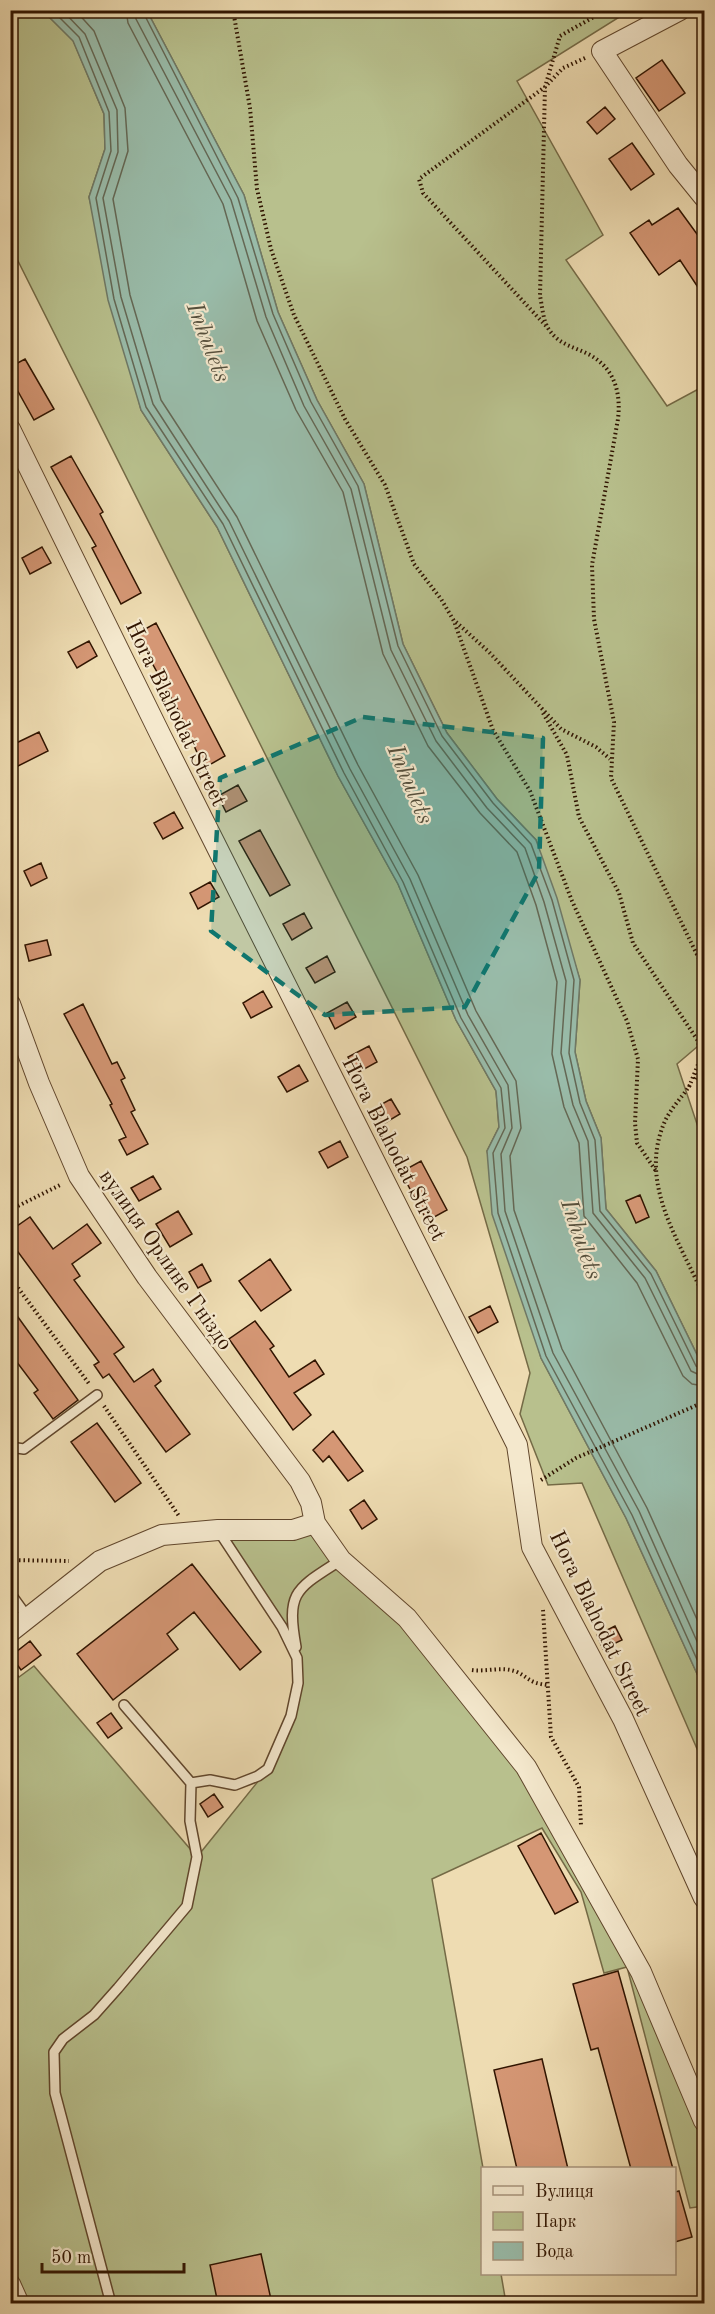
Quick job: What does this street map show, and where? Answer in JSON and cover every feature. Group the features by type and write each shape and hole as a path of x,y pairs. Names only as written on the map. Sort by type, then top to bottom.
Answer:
{"street":[{"path":"680,10 602,51 678,165 705,197"},
{"name":"Hora Blahodat Street","path":"10,429 161,736 517,1445 532,1547 623,1719 705,1898"},
{"name":"вулиця Орлине Гніздо","path":"10,1004 39,1083 79,1176 153,1286 300,1481 311,1503 315,1524"},
{"path":"10,1632 100,1561 162,1535 218,1530 293,1530 315,1524 341,1560 407,1618 443,1660 526,1767 641,1972 705,2121"},
{"path":"10,2284 19,2304"}],"lane":[{"path":"10,1447 24,1449 97,1395"},
{"path":"218,1530 268,1604 297,1658"},
{"path":"191,1783 210,1780 235,1785 258,1776 268,1769 291,1716 298,1683 292,1628 295,1594 307,1582 341,1560"},
{"path":"10,1593 28,1618"},
{"path":"111,2304 55,2094 54,2052 63,2039 78,2025 94,2015 118,1989 187,1906 197,1857 190,1821 191,1783 124,1705"}],"path":[{"path":"233,10 250,108 257,189 271,249 294,315 345,419 385,485 414,564 441,598 454,621 494,730 530,791 572,901 627,1021 638,1059 635,1123 637,1143 656,1171"},
{"path":"547,327 540,296 545,87 560,36 606,10"},
{"path":"602,51 563,68 545,87 419,179 423,194 558,340 590,355 616,380 620,402 592,565 594,619 614,722 611,778 623,807 705,969"},
{"path":"454,621 489,652 543,713 561,729 596,747 611,760"},
{"path":"543,713 567,755 579,817 619,893 633,943 698,1041 701,1057 689,1087"},
{"path":"696,955 705,940"},
{"path":"705,1065 667,1117 659,1138 656,1171 663,1211 705,1297"},
{"path":"10,1210 79,1176"},
{"path":"526,1502 538,1483 552,1470 705,1402"},
{"path":"10,1560 100,1561"},
{"path":"541,1599 551,1737 579,1787 581,1831"},
{"path":"443,1660 464,1669 488,1672 500,1669 517,1672 531,1683 548,1685"}],"highlighted area":[{"path":"363,717 543,738 539,871 465,1007 325,1015 211,931 220,778"}],"green space":[{"path":"11,11 43,11 73,40 104,114 105,149 89,197 141,410 217,527 338,776 398,884 456,1020 496,1091 499,1127 487,1151 541,1358 626,1518 704,1689 704,1765 582,1483 548,1485 520,1414 530,1373 467,1157 11,247"},
{"path":"147,11 629,11 517,81 603,235 566,260 667,406 704,386 704,1041 677,1064 704,1145 704,1369 656,1271 606,1209 601,1138 586,1101 575,1052 580,980 536,840 497,799 447,733 403,644 364,484 317,400 278,312 244,195"},
{"path":"315,1523 443,1660 582,1864 704,2121 704,2206 690,2208 627,1967 604,1973 581,1892 542,1828 432,1879 483,2167 481,2167 481,2275 501,2275 506,2303 26,2303 10,2265 10,1666 19,1677 34,1666 197,1857 268,1769 291,1716 297,1658 218,1530"}],"water":[{"name":"Inhulets","path":"43,11 147,11 244,195 278,312 317,400 364,484 403,644 447,733 497,799 536,840 557,898 580,980 575,1052 586,1101 601,1138 606,1209 656,1271 704,1369 704,1689 626,1518 541,1358 492,1214 487,1151 499,1127 496,1091 456,1020 398,884 338,776 217,527 141,410 108,300 89,197 105,149 104,114 73,41"}],"building":[{"path":"662,60 685,93 659,111 636,78"},
{"path":"605,107 615,119 597,134 587,122"},
{"path":"632,143 654,174 631,190 609,159"},
{"path":"678,208 705,245 705,298 680,260 659,275 630,233 649,220 652,225"},
{"path":"25,359 54,409 34,420 10,377 10,367"},
{"path":"71,456 103,512 100,514 141,593 121,604 92,548 96,546 51,467"},
{"path":"42,547 51,563 30,574 22,558"},
{"path":"156,623 225,756 204,768 178,710 136,634"},
{"path":"89,641 97,656 77,668 68,652"},
{"path":"39,732 48,751 10,770 10,746"},
{"path":"238,785 247,801 226,812 218,796"},
{"path":"174,812 183,828 163,839 154,823"},
{"path":"260,830 290,885 270,896 239,841"},
{"path":"41,863 47,878 31,886 24,871"},
{"path":"210,882 219,897 198,909 190,893"},
{"path":"304,913 312,928 292,940 283,924"},
{"path":"47,940 51,955 29,961 25,945"},
{"path":"327,956 335,972 315,983 306,968"},
{"path":"263,991 272,1007 251,1018 243,1003"},
{"path":"347,1002 356,1017 335,1029 327,1013"},
{"path":"83,1004 112,1064 117,1062 125,1078 121,1080 135,1110 131,1112 148,1144 127,1155 119,1140 126,1137 110,1105 112,1104 64,1014"},
{"path":"369,1046 377,1062 357,1073 348,1057"},
{"path":"299,1065 308,1081 287,1092 278,1077"},
{"path":"391,1099 400,1114 380,1126 371,1110"},
{"path":"340,1141 348,1157 328,1168 319,1152"},
{"path":"421,1161 447,1210 427,1221 401,1172"},
{"path":"153,1176 161,1189 139,1201 131,1188"},
{"path":"640,1195 649,1217 636,1223 626,1201"},
{"path":"178,1211 192,1234 170,1247 156,1224"},
{"path":"30,1217 53,1249 87,1224 101,1243 72,1264 80,1276 74,1280 124,1347 114,1354 134,1382 153,1369 161,1381 155,1386 190,1434 166,1452 109,1374 103,1378 94,1365 99,1362 10,1241 10,1231"},
{"path":"270,1259 291,1290 261,1311 239,1281"},
{"path":"202,1264 211,1281 198,1288 189,1272"},
{"path":"10,1306 78,1400 53,1419 34,1393 38,1390 10,1353"},
{"path":"490,1306 498,1322 478,1333 469,1317"},
{"path":"255,1321 274,1346 270,1349 289,1377 315,1360 324,1374 294,1393 311,1415 293,1430 229,1339"},
{"path":"97,1423 141,1483 115,1502 71,1442"},
{"path":"333,1431 363,1471 348,1481 329,1456 323,1462 313,1450"},
{"path":"364,1500 377,1519 362,1529 350,1510"},
{"path":"192,1564 261,1652 240,1670 194,1612 167,1634 178,1649 113,1700 77,1654"},
{"path":"615,1626 622,1640 603,1649 597,1635"},
{"path":"30,1641 41,1655 21,1670 11,1656"},
{"path":"111,1713 122,1728 108,1738 97,1723"},
{"path":"214,1794 223,1807 208,1817 200,1804"},
{"path":"541,1833 578,1902 555,1914 518,1846"},
{"path":"618,1971 672,2167 630,2167 598,2048 591,2050 573,1984"},
{"path":"542,2059 568,2167 517,2167 494,2070"},
{"path":"679,2191 692,2237 676,2242 676,2192"},
{"path":"261,2254 272,2304 218,2304 210,2265"}]}
